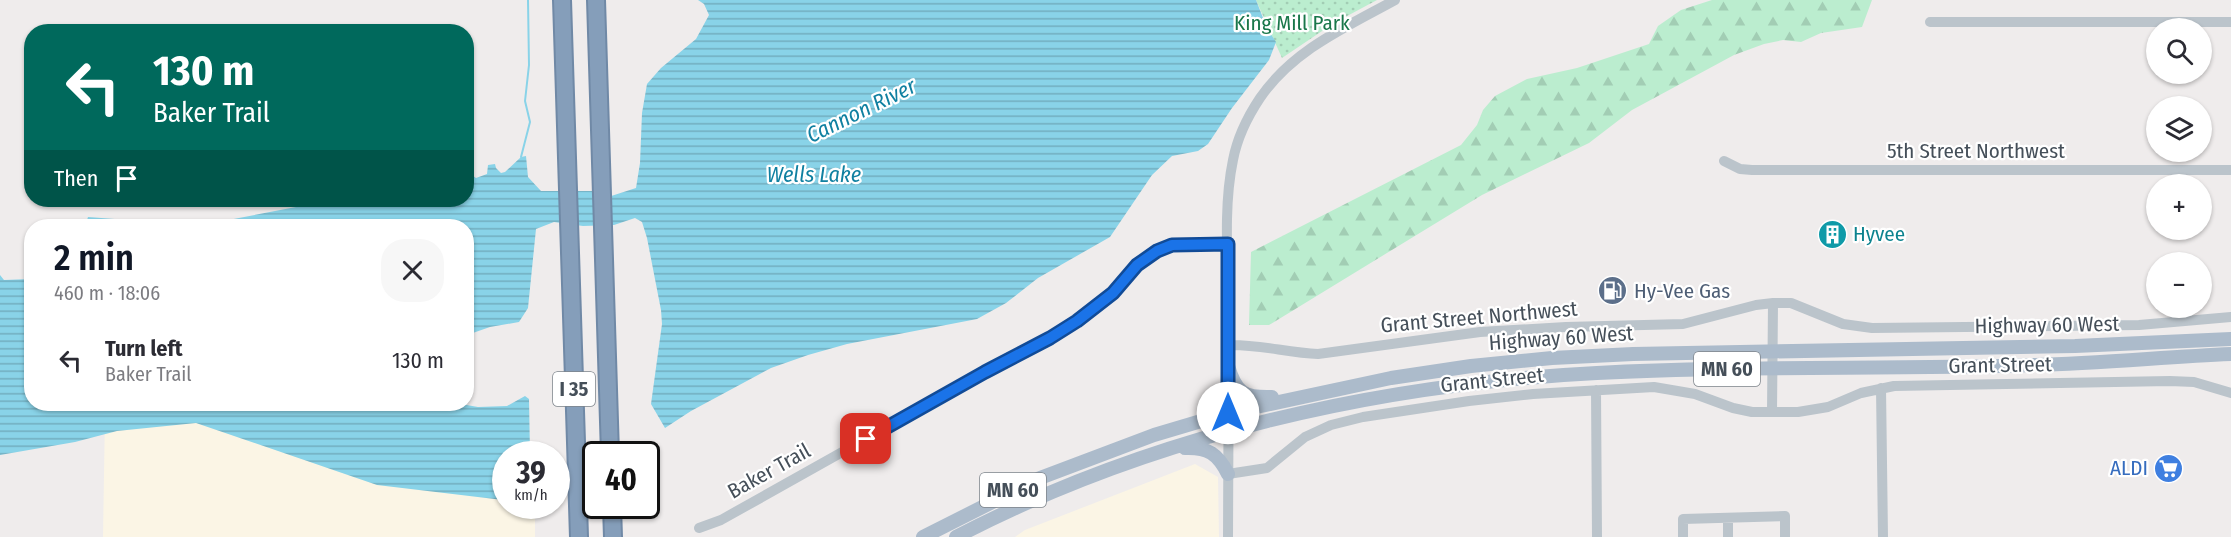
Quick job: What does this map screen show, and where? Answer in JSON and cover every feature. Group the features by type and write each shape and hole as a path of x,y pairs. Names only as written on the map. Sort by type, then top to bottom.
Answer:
{"highway":[{"name":"I 35","path":"562,0 579,537"},
{"name":"I 35","path":"596,0 610,441"},
{"path":"612,519 613,537"}],"main road":[{"name":"Highway 60 West","path":"923,537 1040,478 1154,435 1228,413 1391,378 1471,366 1552,358 1773,350 2075,346 2231,339"},
{"name":"Highway 60 West","path":"956,537 1066,486 1165,450 1228,431 1376,399 1523,379 1596,373 2036,365 2231,354"},
{"path":"1228,366 1236,386 1245,394 1265,397 1304,395"},
{"path":"1165,450 1207,449 1222,462 1228,474"}],"street":[{"path":"1228,537 1229,180 1234,157 1250,116 1261,98 1290,63 1309,49 1395,0"},
{"path":"1930,22 2231,22"},
{"name":"5th Street Northwest","path":"1724,161 1740,169 1752,171 2231,170"},
{"name":"Baker Trail","path":"699,528 721,520 1050,338 1077,321 1113,293 1137,265 1157,251 1172,245 1228,244"},
{"path":"1772,412 1773,303"},
{"name":"Grant Street Northwest","path":"1228,345 1250,344 1292,352 1318,354 1490,331 1683,324 1756,304 1773,303 1791,303 1843,324 1872,328 2139,325 2231,317"},
{"name":"Grant Street","path":"1228,474 1267,468 1314,432 1363,417 1469,400 1654,387 1695,394 1733,408 1752,412 1772,412 1814,410 1881,388 2170,381 2194,382 2231,393"},
{"path":"1881,388 1883,537"},
{"path":"1596,390 1597,537"},
{"path":"1683,537 1683,519 1785,516 1785,537"},
{"path":"1728,519 1728,537"}],"shaded area":[{"path":"391,411 492,454 492,519 535,519 535,537 103,537 105,413"},
{"path":"1195,464 1218,477 1219,537 1015,537 1025,530"}],"green space":[{"name":"King Mill Park","path":"1256,0 1377,0 1334,23 1282,58"},
{"path":"1712,0 1872,0 1862,27 1821,33 1801,42 1783,40 1764,44 1734,55 1632,110 1589,143 1482,195 1269,325 1249,325 1251,252 1461,145 1477,125 1483,110 1495,96 1527,79 1577,68 1649,44 1658,26 1681,10"}],"water":[{"name":"Wells Lake","path":"698,0 1256,0 1267,28 1276,42 1269,60 1208,144 1198,151 1172,156 1152,175 1110,237 1038,278 1006,303 977,319 847,344 771,368 691,411 665,428 651,404 662,324 661,310 647,238 642,222 635,218 614,225 583,226 554,222 536,229 528,308 519,322 474,333 474,219 234,219 296,207 474,207 474,177 487,174 488,165 495,164 501,173 505,172 521,157 526,156 528,177 541,191 604,191 605,198 636,188 640,163 642,113 647,84 661,68 696,39 709,15 704,4"},
{"name":"Wells Lake","path":"88,217 114,219 87,219"},
{"path":"0,275 4,280 24,279 24,411 474,411 474,406 507,406 525,396 529,399 530,441 492,441 492,499 377,485 196,423 117,431 75,442 0,455"}],"waterway":[{"path":"521,157 530,122 525,101 529,65 528,0"}],"place":[{"name":"Hyvee","path":"1832,234"},
{"name":"Hy-Vee Gas","path":"1613,291"},
{"name":"ALDI","path":"2169,468"}],"route":[{"path":"866,439 1077,321 1113,293 1137,265 1157,251 1172,245 1228,244 1228,413"}],"water label":[{"name":"Cannon River","path":"861,110"}]}
